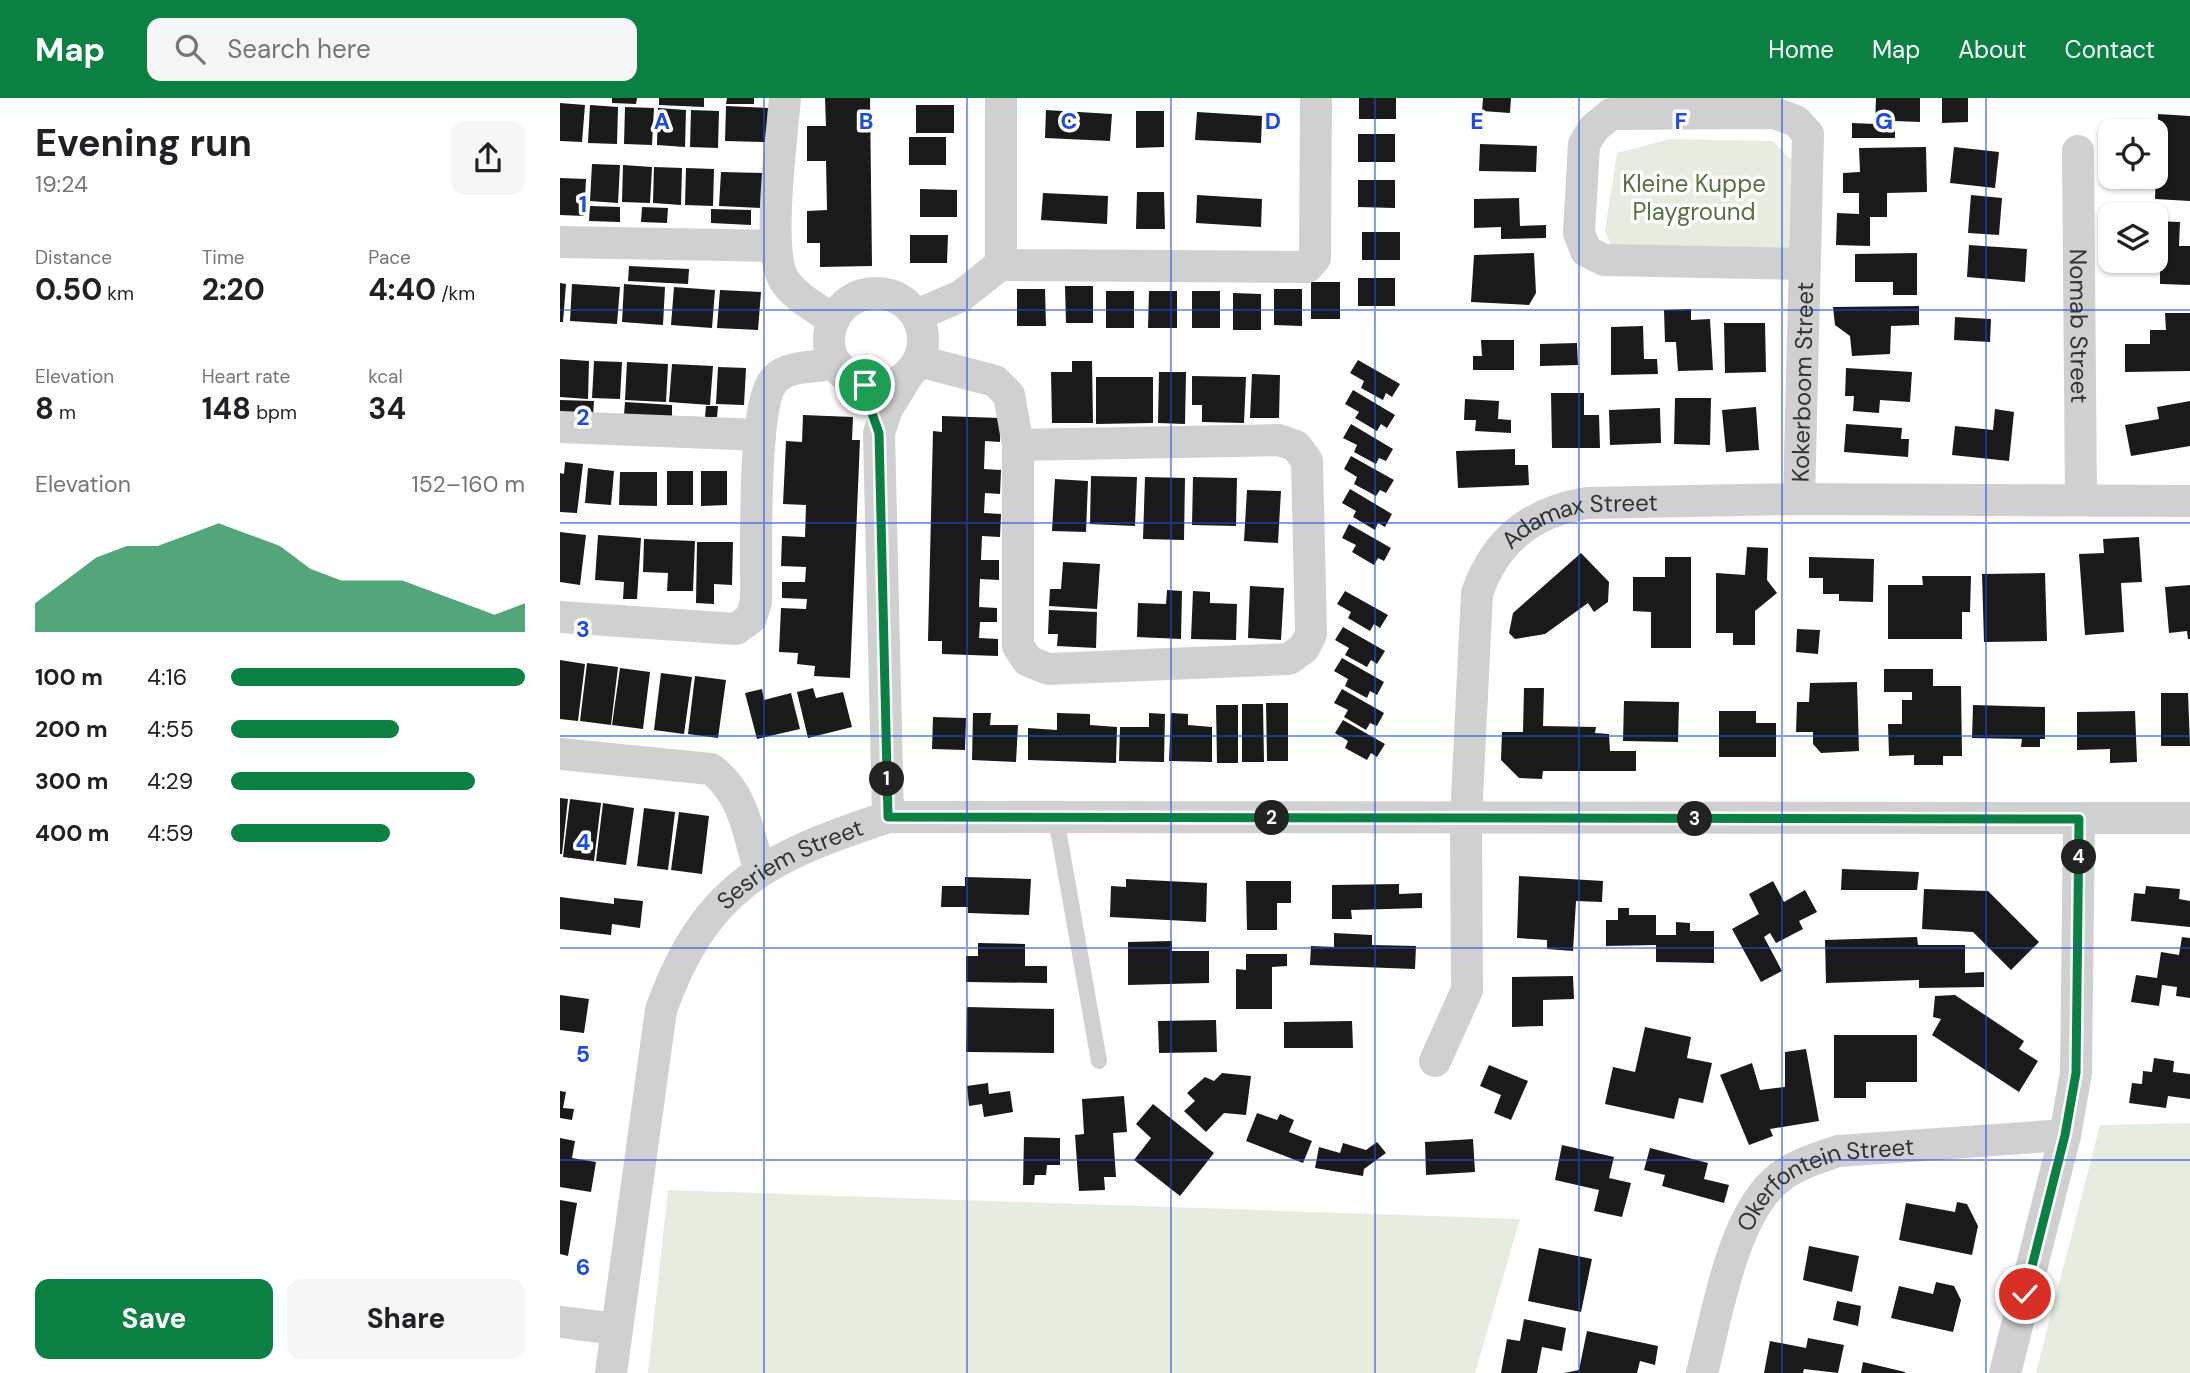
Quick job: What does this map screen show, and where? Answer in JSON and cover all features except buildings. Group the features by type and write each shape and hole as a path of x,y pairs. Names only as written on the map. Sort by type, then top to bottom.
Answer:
{"street":[{"path":"785,98 775,246 782,277 793,292 834,320"},
{"path":"1001,98 1001,257 1010,265 1307,267 1315,258 1316,98"},
{"name":"Kokerboom Street","path":"1799,499 1805,264 1808,134 1796,121 1774,113 1611,114 1594,128 1584,144 1579,233 1586,251 1604,260 1805,264"},
{"name":"Nomab Street","path":"2078,151 2081,500"},
{"path":"560,242 775,246"},
{"path":"917,315 961,296 1006,261"},
{"path":"879,433 891,402 914,367 923,346 917,315 893,296 878,293 849,302 834,320 829,341 844,372 869,405 879,433 888,817"},
{"path":"560,617 736,629 751,618 756,602 760,435 764,396 774,380 785,372 844,372 881,387 914,367 995,381 1009,396 1018,445 1018,646 1028,661 1048,669 1289,659 1304,648 1311,634 1307,461 1296,446 1279,440 1018,445"},
{"path":"560,427 760,435"},
{"name":"Adamax Street","path":"1435,1061 1467,990 1466,818 1477,593 1487,564 1508,538 1530,522 1566,506 1587,503 1799,499 2190,501"},
{"path":"560,754 711,769 728,782 741,806 759,869"},
{"name":"Sesriem Street","path":"611,1373 661,1010 675,971 696,933 759,869 811,842 888,817 2190,818"},
{"path":"2004,1373 2065,1135 2076,1073 2079,819"},
{"name":"Okerfontein Street","path":"1702,1373 1740,1233 1755,1205 1779,1178 1807,1161 1838,1151 2065,1135"},
{"path":"560,1322 616,1329"}],"lane":[{"path":"1056,818 1099,1060"}],"green space":[{"name":"Kleine Kuppe Playground","path":"1670,139 1773,141 1791,160 1789,256 1614,251 1605,231 1617,153"},
{"path":"2190,1123 2190,1373 2036,1373 2100,1125"},
{"path":"668,1190 1520,1219 1475,1373 648,1373"}],"route":[{"path":"865,385 851,379 869,405 879,433 888,817 2079,819 2076,1073 2065,1135 2025,1294"}]}
